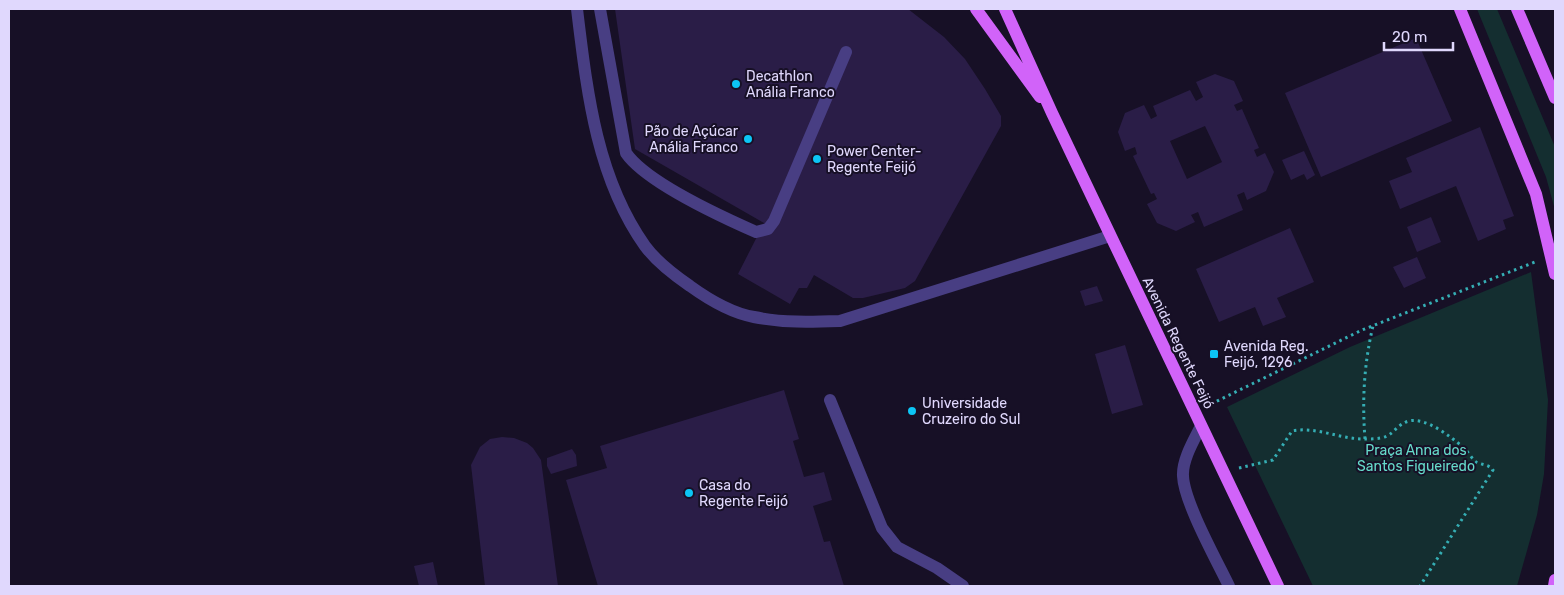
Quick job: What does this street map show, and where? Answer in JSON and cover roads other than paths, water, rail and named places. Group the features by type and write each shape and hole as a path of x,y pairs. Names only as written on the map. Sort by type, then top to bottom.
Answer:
{"main road":[{"name":"Avenida Regente Feijó","path":"976,9 1052,113"},
{"name":"Avenida Regente Feijó","path":"1005,9 1110,236 1278,586"},
{"path":"1460,9 1536,194 1555,274"},
{"path":"1517,9 1555,98"},
{"path":"1554,586 1555,580"}],"lane":[{"path":"576,9 588,93 602,156 620,205 646,247 673,274 708,299 752,317 796,323 840,321 1110,236"},
{"path":"600,9 626,153 642,171 712,211 756,232 768,229 774,221 846,52"},
{"path":"830,400 882,528 897,547 937,568 963,586"},
{"path":"1201,426 1189,452 1183,476 1193,508 1229,586"}],"place":[{"name":"Decathlon Anália Franco","path":"736,84"},
{"name":"Pão de Açúcar Anália Franco","path":"748,139"},
{"name":"Power Center- Regente Feijó","path":"817,159"},
{"name":"Avenida Reg. Feijó, 1296","path":"1214,354"},
{"name":"Universidade Cruzeiro do Sul","path":"912,411"},
{"name":"Casa do Regente Feijó","path":"689,493"}],"park label":[{"name":"Praça Anna dos Santos Figueiredo","path":"1416,458"}]}
